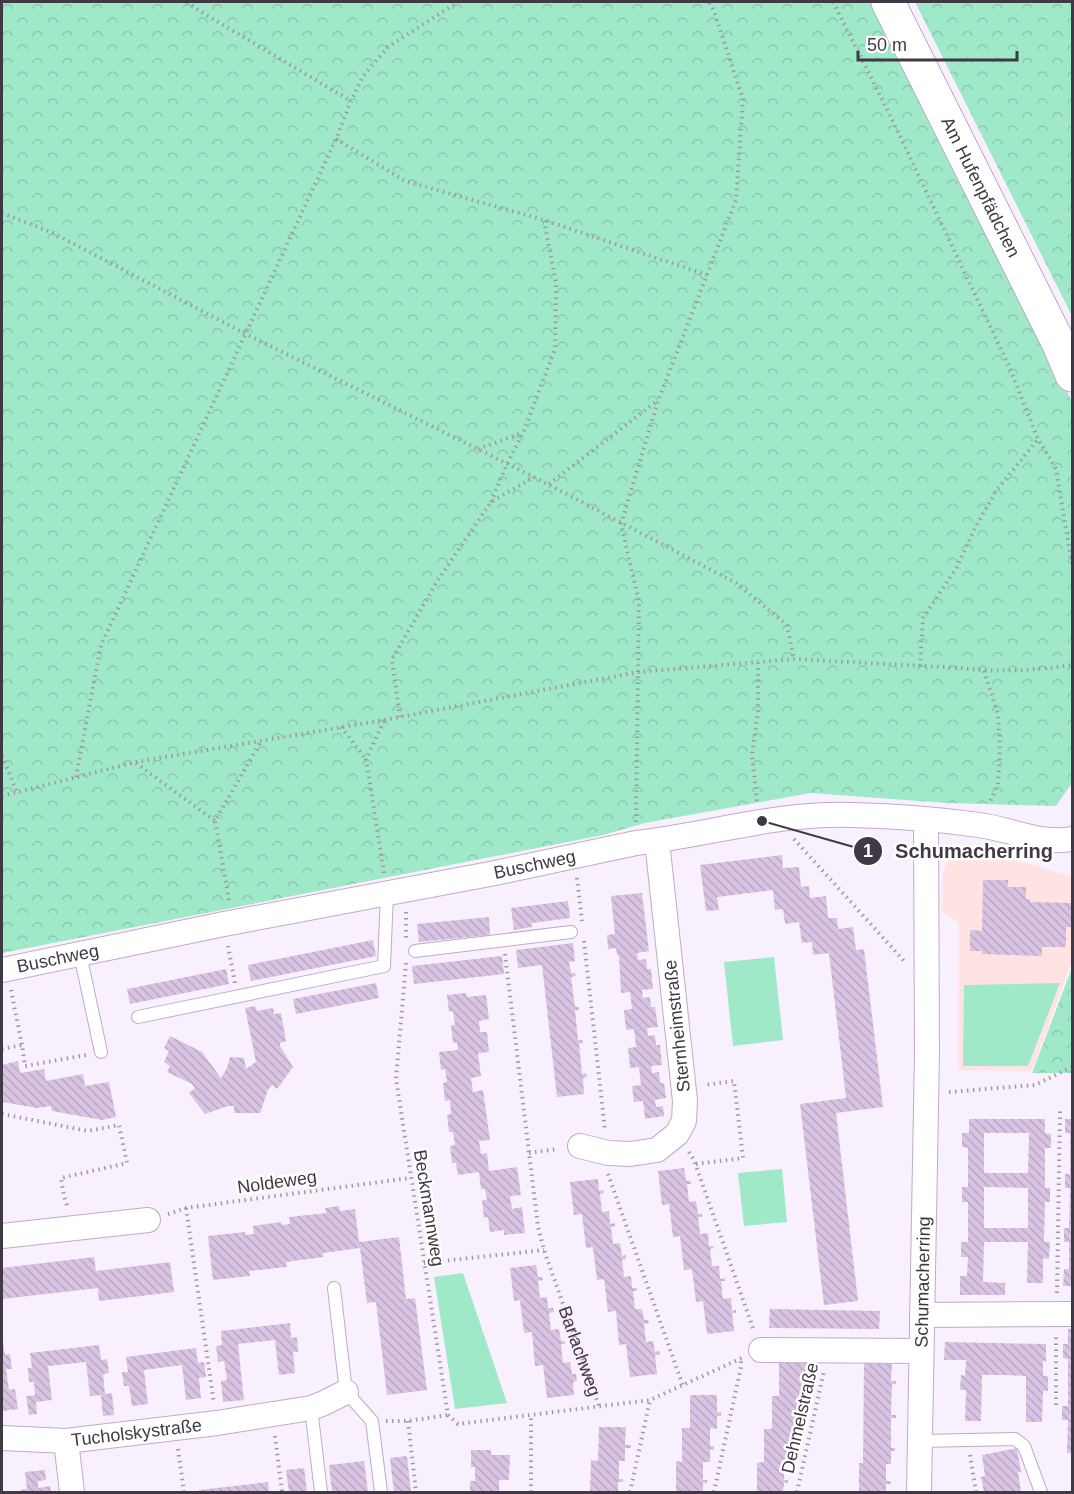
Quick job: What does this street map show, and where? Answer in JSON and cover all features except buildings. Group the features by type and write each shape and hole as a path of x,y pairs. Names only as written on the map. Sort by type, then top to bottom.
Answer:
{"street":[{"name":"Am Hufenpfädchen","path":"888,2 1059,344 1072,375"},
{"name":"Buschweg","path":"4,969 234,922 766,821 808,816 850,815 980,825 1044,840 1072,839"},
{"name":"Schumacherring","path":"919,1492 926,1094 926,820"},
{"name":"Sternheimstraße","path":"646,842 684,1088 684,1121 677,1134"},
{"path":"596,1150 630,1154 657,1150 677,1134"},
{"path":"2,1236 148,1220"},
{"path":"922,1315 1065,1314"},
{"path":"751,1354 829,1350 921,1351"},
{"name":"Tucholskystraße","path":"2,1438 66,1441 217,1423 311,1408 346,1392"},
{"path":"66,1441 72,1492"}],"lane":[{"path":"138,1017 384,966 396,892"},
{"path":"409,949 571,932"},
{"path":"80,954 101,1052"},
{"path":"334,1288 346,1392 372,1421 381,1492"},
{"path":"311,1408 321,1492"},
{"path":"920,1441 1015,1439 1024,1446 1041,1492"}],"path":[{"path":"187,2 351,101"},
{"path":"76,777 101,645 336,139 363,76 388,47 458,2"},
{"path":"646,842 638,672 639,602 621,524 658,401 736,200 743,99 718,22 709,2"},
{"path":"833,2 888,111 1008,364 1038,440 1056,469 1072,566"},
{"path":"336,139 405,181 544,220 706,275"},
{"path":"2,213 53,233 246,334 548,484 736,583 787,625 794,659"},
{"path":"400,717 392,659 438,580 490,502 523,433 555,349 556,283 544,220"},
{"path":"548,484 658,401"},
{"path":"477,449 523,433"},
{"path":"920,666 923,618 957,567 996,491 1038,440"},
{"path":"490,502 534,477"},
{"path":"2,796 136,762 384,720 638,672 794,659 984,671 1072,665"},
{"path":"758,663 758,711 752,756 757,797 766,821 926,985"},
{"path":"980,825 998,785 1000,750 998,714 984,671"},
{"path":"341,727 366,759 384,720"},
{"path":"234,922 215,821 261,741"},
{"path":"2,756 17,792"},
{"name":"Beckmannweg","path":"366,759 409,949 396,1079 448,1415"},
{"path":"136,762 215,821"},
{"path":"574,856 596,1150 683,1386"},
{"path":"424,1263 544,1250 538,1227 503,940"},
{"path":"232,966 235,983"},
{"path":"4,969 25,1066 101,1052"},
{"path":"2,1049 22,1046"},
{"path":"926,1094 1035,1085 1072,1067"},
{"path":"684,1088 734,1081 743,1158 696,1164"},
{"path":"1056,1406 1065,1314 1060,1111"},
{"path":"2,1114 88,1131 119,1125 127,1164 61,1178 70,1229"},
{"path":"677,1134 696,1164 753,1327"},
{"path":"529,1153 596,1150"},
{"name":"Noldeweg","path":"148,1220 186,1208 410,1178"},
{"path":"186,1208 217,1423"},
{"name":"Barlachweg","path":"544,1250 599,1406 650,1400 751,1354"},
{"name":"Dehmelstraße","path":"797,1492 829,1350"},
{"path":"714,1492 741,1367 751,1354"},
{"path":"630,1492 650,1400"},
{"path":"416,1492 408,1421 448,1415 458,1424 599,1406"},
{"path":"272,1415 282,1492"},
{"path":"531,1415 531,1492"},
{"path":"970,1452 976,1492"},
{"name":"Tucholskystraße","path":"180,1464 184,1492"}],"shaded area":[{"path":"976,848 1072,877 1072,961 1031,1071 958,1070 959,923 942,911 943,873 948,860 955,854 965,849"}],"green space":[{"path":"2,2 874,2 1072,402 1072,783 1056,806 946,803 811,793 645,823 603,835 2,953"},
{"path":"915,2 1072,2 1072,316"},
{"path":"774,957 783,1040 733,1046 724,962"},
{"path":"1072,968 1072,1073 1032,1073"},
{"path":"1060,983 1028,1066 963,1066 964,985"},
{"path":"782,1169 787,1222 744,1226 738,1173"},
{"path":"463,1273 507,1403 455,1409 434,1277"}],"place":[{"name":"Schumacherring","path":"762,821"}]}
